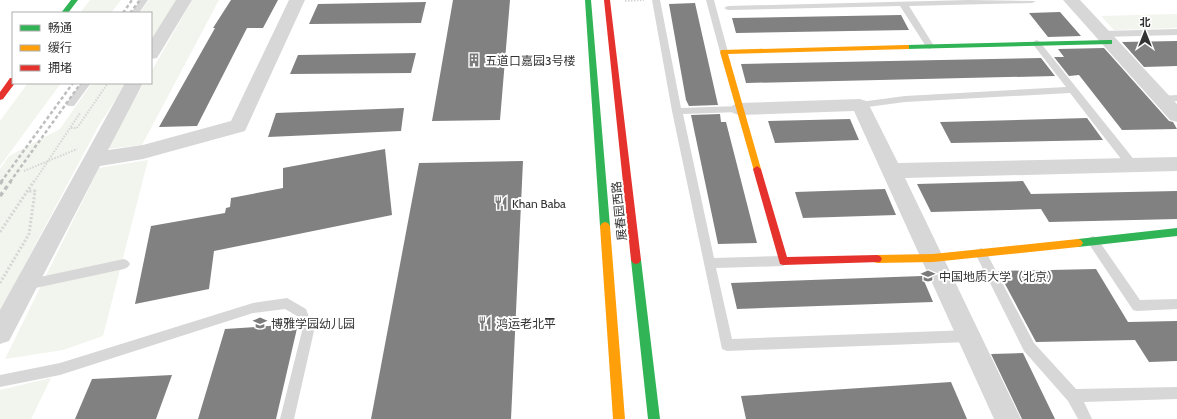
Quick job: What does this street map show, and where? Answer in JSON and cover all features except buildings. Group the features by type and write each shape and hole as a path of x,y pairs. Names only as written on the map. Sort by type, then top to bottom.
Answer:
{"street":[{"path":"65,12 74,0"},
{"path":"152,52 184,0"},
{"path":"91,160 143,152 238,126 297,0"},
{"name":"展春园西路","path":"588,0 619,419"},
{"name":"展春园西路","path":"607,0 654,419"},
{"path":"1071,0 1106,38 1169,99 1177,116"},
{"path":"1106,38 1036,43 724,52 783,261 933,258 1177,232"},
{"path":"0,97 12,81"},
{"path":"0,333 91,160 133,84"},
{"path":"739,109 860,105 1008,419"},
{"path":"891,171 1177,164"}],"lane":[{"path":"136,12 144,0"},
{"path":"656,0 677,111 726,345 969,336"},
{"path":"710,0 724,52"},
{"path":"728,8 1032,1"},
{"path":"904,4 930,46"},
{"path":"1106,38 1177,32"},
{"path":"1036,43 1132,165"},
{"path":"71,104 85,84"},
{"path":"860,105 905,99 1073,90"},
{"path":"677,111 739,109"},
{"path":"1093,241 1138,306 1177,304"},
{"path":"981,253 1029,347 1073,396 1085,419"},
{"path":"710,263 783,261"},
{"path":"25,285 124,264"},
{"path":"0,381 60,369 252,308 287,302 302,313 308,331 287,419"},
{"path":"1073,396 1177,393"}],"path":[{"path":"620,1 644,0"},
{"path":"70,128 77,128 107,84"},
{"path":"0,232 83,109"},
{"path":"24,171 103,138"},
{"path":"0,283 29,234 36,191 28,191"}],"shaded area":[{"path":"90,0 121,0 112,12 81,12"},
{"path":"149,0 178,0 152,41 152,12 141,12"},
{"path":"192,0 219,0 142,145 106,149 143,84 152,84 152,70"},
{"path":"1177,14 1177,28 1114,30 1101,16"},
{"path":"27,84 60,84 0,166 0,121"},
{"path":"91,84 125,84 99,125 0,311 0,169 9,156 60,129"},
{"path":"148,160 103,336 63,350 5,359 99,168"},
{"path":"51,378 31,419 0,419 0,390"}],"railway":[{"path":"124,12 132,0"},
{"path":"131,12 140,0"},
{"path":"1,182 72,84"},
{"path":"10,182 80,84"},
{"path":"0,196 11,181"}],"traffic: fast":[{"path":"65,12 75,0"},
{"path":"588,0 605,226"},
{"path":"906,47 1109,42"},
{"path":"1078,243 1177,232"},
{"path":"636,260 654,419"}],"traffic: slow":[{"path":"757,169 724,52 906,47"},
{"path":"605,226 619,419"},
{"path":"877,259 933,258 1078,243"}],"traffic: jam":[{"path":"607,0 636,260"},
{"path":"0,97 12,81"},
{"path":"757,169 783,261 877,259"}],"place":[{"name":"五道口嘉园3号楼","path":"474,60"},
{"name":"Khan Baba","path":"501,203"},
{"name":"中国地质大学（北京）","path":"928,276"},
{"name":"博雅学园幼儿园","path":"260,323"},
{"name":"鸿运老北平","path":"485,323"}]}
